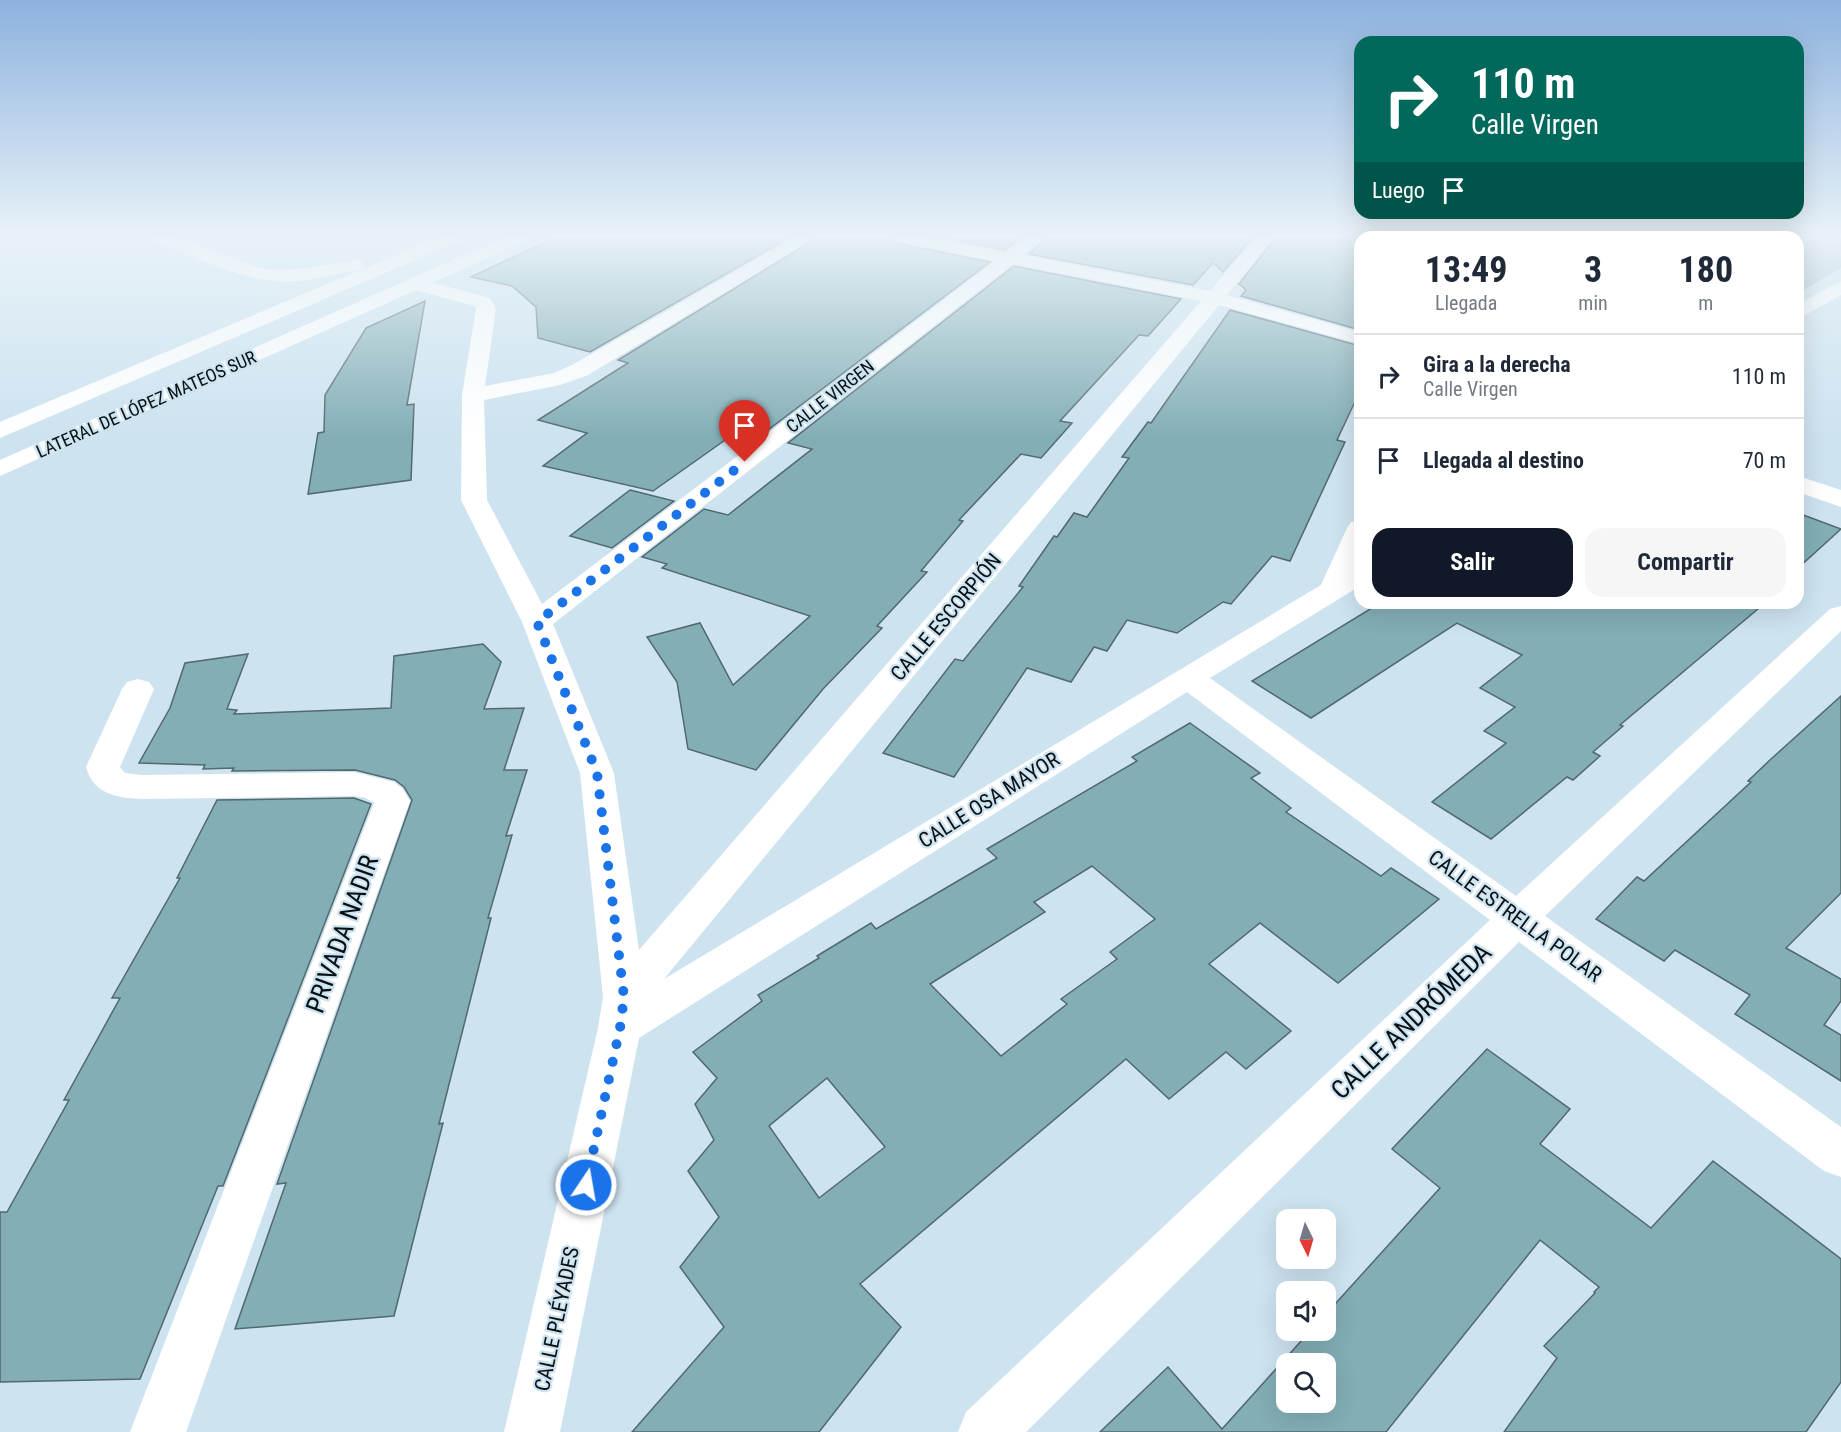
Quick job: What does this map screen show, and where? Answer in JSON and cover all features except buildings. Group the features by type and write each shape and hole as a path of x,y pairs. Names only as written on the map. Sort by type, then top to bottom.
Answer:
{"street":[{"path":"0,415 266,303"},
{"path":"0,431 300,303"},
{"path":"0,450 336,303"},
{"name":"LATERAL DE LÓPEZ MATEOS SUR","path":"0,469 373,303"},
{"name":"CALLE PLÉYADES","path":"483,303 486,309 473,395 474,500 537,622 597,773 622,1012 532,1432"},
{"path":"473,395 535,384 580,370 695,303"},
{"name":"CALLE VIRGEN","path":"537,622 952,303"},
{"name":"CALLE ESCORPIÓN","path":"622,1012 1212,303"},
{"path":"1233,303 1354,336"},
{"path":"0,460 82,433"},
{"path":"1804,485 1841,499"},
{"path":"1347,582 1354,553"},
{"name":"CALLE OSA MAYOR","path":"622,1012 1347,582"},
{"name":"CALLE ANDRÓMEDA","path":"986,1432 1518,918 1841,615"},
{"name":"CALLE ESTRELLA POLAR","path":"1188,677 1841,1155"},
{"name":"PRIVADA NADIR","path":"138,689 103,767 104,773 111,781 123,786 142,787 354,784 379,790 388,795 392,801 158,1432"}],"route":[{"path":"586,1185 620,1028 624,997 597,773 537,622 745,462"}]}
